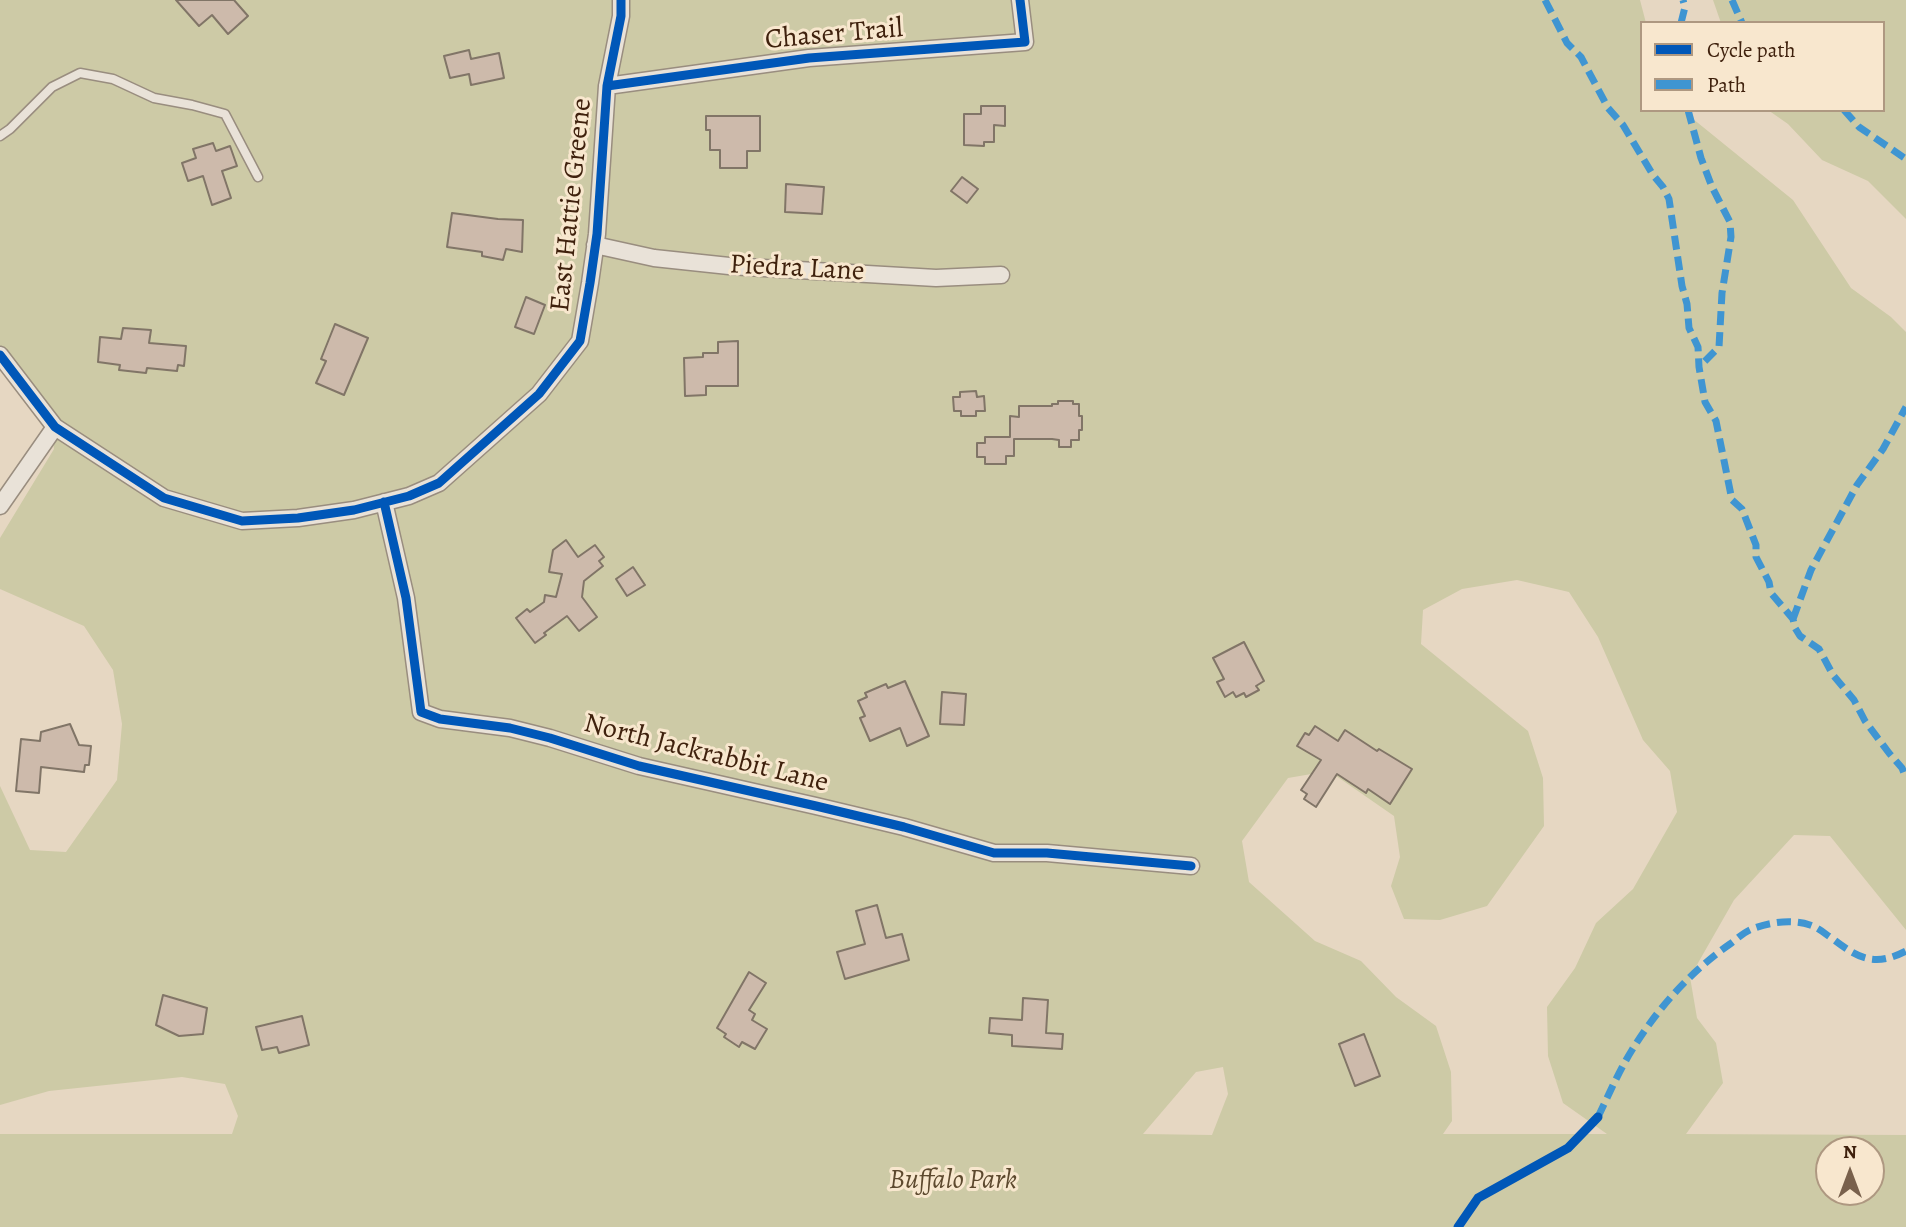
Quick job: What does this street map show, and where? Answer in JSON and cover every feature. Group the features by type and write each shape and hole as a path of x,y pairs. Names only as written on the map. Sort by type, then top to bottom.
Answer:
{"street":[{"name":"East Hattie Greene","path":"0,355 55,427 164,498 242,520 298,518 354,510 409,496 439,482 539,394 580,341 595,245 607,86 621,16 621,0"},
{"name":"Chaser Trail","path":"607,86 809,58 1025,42 1020,0"},
{"name":"Piedra Lane","path":"595,245 654,258 729,266 936,278 1001,275"},
{"path":"0,506 55,427"},
{"name":"North Jackrabbit Lane","path":"384,502 406,598 421,712 440,719 510,728 639,766 904,827 994,853 1047,853 1191,866"}],"lane":[{"path":"0,136 52,87 80,73 113,79 154,98 225,114 258,177"}],"green space":[{"name":"Buffalo Park","path":"0,0 1640,0 1645,21 1640,21 1640,112 1684,112 1793,200 1851,288 1891,317 1906,332 1906,930 1830,836 1794,835 1734,900 1690,977 1697,1018 1716,1043 1723,1083 1686,1134 1906,1135 1906,1227 0,1227 0,1134 232,1134 238,1116 225,1084 182,1077 49,1091 0,1105 0,786 30,850 66,852 117,780 122,724 113,670 84,626 0,589 0,538 54,449 48,408 0,366","holes":["1517,580 1569,592 1598,637 1643,740 1670,771 1677,812 1633,889 1596,923 1575,968 1547,1007 1548,1056 1563,1103 1607,1134 1443,1134 1452,1121 1451,1072 1436,1026 1396,997 1361,961 1315,941 1249,882 1242,841 1288,778 1329,771 1394,816 1400,857 1391,886 1404,919 1440,920 1487,906 1544,826 1543,778 1528,731 1421,644 1423,610 1462,589","1223,1067 1228,1094 1212,1135 1143,1134 1196,1072"]},
{"path":"1713,0 1906,0 1906,219 1868,181 1822,160 1788,124 1771,112 1885,112 1885,21 1720,21"}],"building":[{"path":"176,0 234,0 248,16 228,34 212,15 199,26"},
{"path":"469,50 471,59 499,53 504,78 471,85 469,74 450,78 444,56"},
{"path":"981,106 1005,106 1005,126 994,125 994,142 984,142 984,146 964,145 964,114 981,114"},
{"path":"706,116 760,116 760,151 747,151 747,168 720,168 720,150 710,150 710,130 706,130"},
{"path":"213,143 216,151 230,146 237,166 222,171 231,198 212,205 203,176 188,181 182,163 196,158 193,149"},
{"path":"962,177 978,189 967,203 951,191"},
{"path":"786,184 824,187 822,214 785,212"},
{"path":"452,213 523,220 522,252 506,249 503,260 482,256 482,252 447,247"},
{"path":"526,297 545,305 534,334 515,327"},
{"path":"335,324 368,338 344,395 316,383 326,361 321,359"},
{"path":"123,328 151,330 149,343 186,346 184,366 178,365 177,371 147,368 146,373 119,370 120,365 98,362 100,337 121,339"},
{"path":"738,341 738,386 706,386 706,395 685,396 684,358 703,357 703,353 718,353 718,342"},
{"path":"976,391 977,397 984,396 985,411 976,411 976,416 961,416 961,411 954,411 953,397 960,397 960,392"},
{"path":"1058,401 1073,401 1073,404 1079,404 1082,430 1079,430 1079,440 1071,440 1071,447 1059,447 1059,440 1052,439 1014,439 1014,456 1006,456 1006,464 985,464 985,457 977,457 977,443 985,443 985,437 1010,437 1010,416 1019,417 1019,406 1052,406 1058,404"},
{"path":"566,540 578,557 595,545 604,557 599,561 603,566 584,581 582,597 597,617 579,631 567,616 535,643 516,618 527,609 530,612 544,602 545,595 556,597 562,574 549,572 553,550"},
{"path":"633,567 645,585 627,596 616,579"},
{"path":"1244,642 1264,681 1256,686 1259,690 1246,697 1244,693 1236,697 1233,692 1225,697 1217,682 1224,679 1213,658"},
{"path":"905,681 929,736 907,746 900,728 870,741 860,718 865,716 858,701 867,697 865,693 886,684 888,688"},
{"path":"942,692 966,694 964,725 940,724"},
{"path":"70,724 79,745 91,746 89,765 85,765 84,772 41,767 39,793 16,791 21,739 40,741 41,732"},
{"path":"1315,726 1338,741 1345,730 1412,769 1390,804 1368,789 1366,793 1337,774 1316,807 1304,799 1307,794 1301,790 1321,760 1297,746 1305,733 1309,735"},
{"path":"877,905 886,938 902,934 909,960 845,979 837,952 865,944 856,911"},
{"path":"749,972 766,983 749,1010 755,1014 752,1020 767,1029 755,1049 742,1042 739,1047 724,1037 726,1034 717,1028"},
{"path":"163,995 207,1008 203,1034 179,1036 156,1025"},
{"path":"1023,998 1048,1000 1046,1033 1063,1034 1062,1049 1012,1046 1012,1035 989,1033 990,1018 1022,1020"},
{"path":"302,1016 309,1045 279,1053 277,1047 262,1050 256,1027"},
{"path":"1364,1034 1380,1076 1355,1086 1339,1044"}],"marked path":[{"path":"1545,0 1567,43 1581,57 1608,108 1623,125 1669,199 1689,328 1698,347 1705,402 1716,421 1732,500 1742,509 1756,545 1756,557 1769,582 1771,593 1793,619 1800,636 1819,649 1833,675 1854,700 1865,721 1902,768 1906,778"},
{"path":"1682,21 1685,7 1683,0"},
{"path":"1732,0 1741,21"},
{"path":"1689,112 1701,158 1730,222 1731,237 1722,293 1719,347 1699,367"},
{"path":"1846,112 1859,127 1906,159"},
{"path":"1793,619 1811,570 1857,485 1883,449 1906,407"},
{"path":"1598,1117 1627,1058 1664,1006 1702,966 1749,930 1774,923 1796,922 1816,928 1859,956 1876,960 1906,951"}],"cycle path":[{"path":"0,355 55,427 164,498 242,521 298,518 354,510 409,496 439,483 539,394 580,341 597,234 607,86 621,16 621,0"},
{"path":"607,86 809,58 1025,42 1020,0"},
{"path":"384,502 406,598 421,712 440,719 510,728 639,766 904,827 994,853 1047,853 1191,866"},
{"path":"1458,1227 1478,1198 1568,1148 1598,1117"}]}
